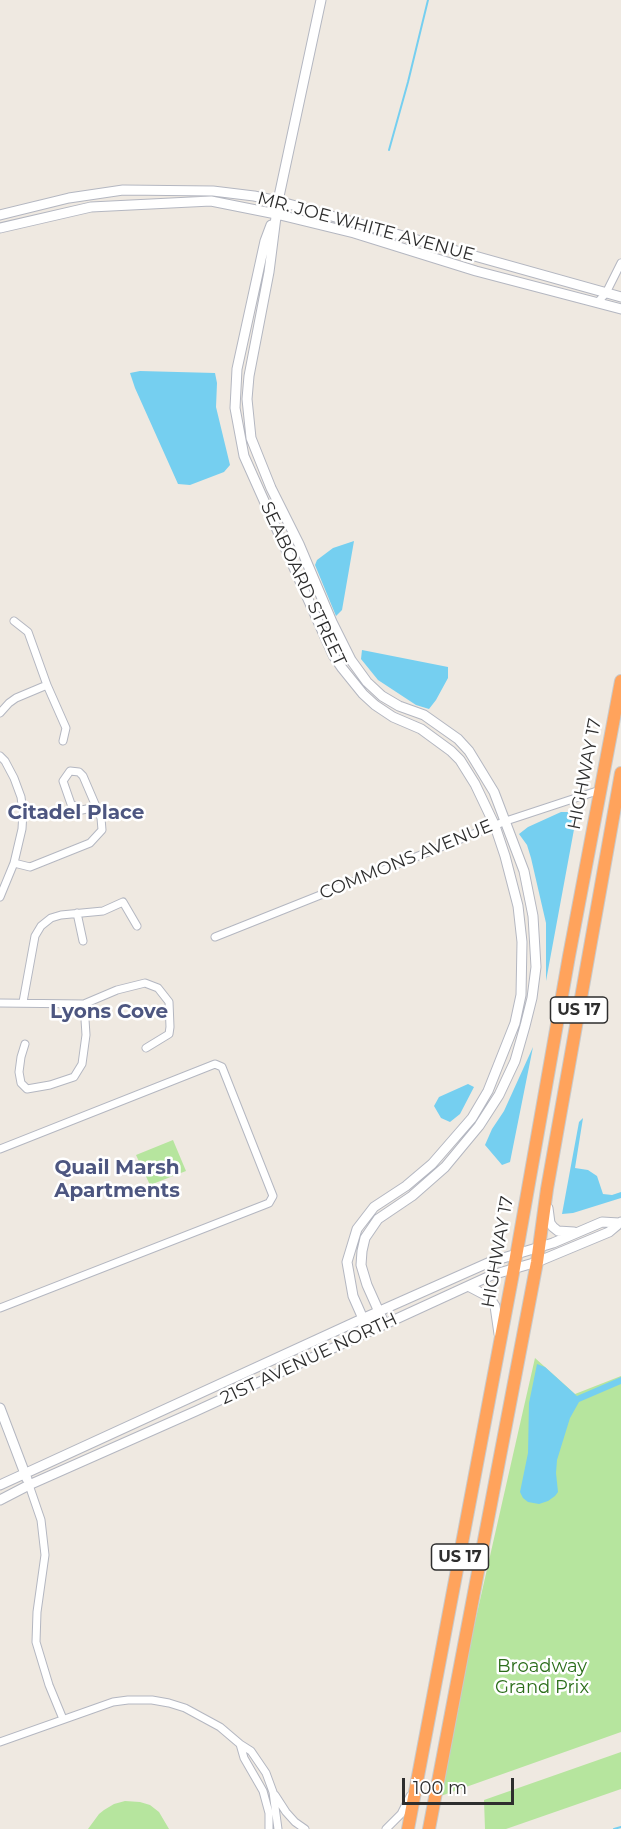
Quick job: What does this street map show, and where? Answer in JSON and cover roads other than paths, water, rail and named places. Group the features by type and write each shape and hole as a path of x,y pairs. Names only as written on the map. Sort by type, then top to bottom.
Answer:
{"highway":[{"name":"HIGHWAY 17","path":"408,1829 517,1254 621,681"},
{"name":"HIGHWAY 17","path":"429,1829 537,1262 547,1189 621,772"}],"street":[{"name":"SEABOARD STREET","path":"321,0 278,201 249,376 247,399 251,438 271,488 351,660 382,696 399,706 424,715 458,739 494,792 524,871 533,916 536,967 532,998 515,1061 503,1087 479,1126 436,1176 378,1219 370,1228 362,1251 361,1265 384,1323"},
{"name":"MR. JOE WHITE AVENUE","path":"0,215 69,198 123,190 213,191 278,201 621,297"},
{"name":"MR. JOE WHITE AVENUE","path":"0,228 91,207 211,201 354,233 476,271 621,309"},
{"name":"SEABOARD STREET","path":"276,214 265,241 237,369 236,408 244,456 333,655 342,668 375,705 393,717 421,729 451,751 460,760 475,784 495,826 505,856 518,906 522,942 521,995 515,1023 488,1091 472,1118 432,1164 406,1186 374,1207 357,1229 347,1262 353,1296 368,1330"},
{"path":"597,303 606,293 621,262"},
{"path":"14,621 28,632 66,728 63,741"},
{"path":"0,713 16,698 47,684"},
{"path":"0,756 14,778 22,805 22,829 14,862 0,897"},
{"path":"14,862 30,867 90,843 102,830 101,818 83,776 79,772 70,771 63,781 71,804 82,810 96,807"},
{"name":"COMMONS AVENUE","path":"215,937 506,820 600,790"},
{"path":"22,1002 35,936 41,926 51,918 103,911 123,902 137,926"},
{"path":"77,913 83,941"},
{"path":"0,1003 84,1004 117,990 145,983 158,988 169,1002 169,1034 146,1048"},
{"path":"26,1044 19,1072 21,1083 27,1089 50,1085 74,1077 82,1064 86,1035 84,1004"},
{"path":"0,1149 215,1064 222,1067 273,1197 269,1203 0,1308"},
{"path":"547,1189 550,1223 553,1227 564,1232 580,1232"},
{"name":"21ST AVENUE NORTH","path":"0,1485 490,1262 580,1232 602,1222 620,1223"},
{"name":"21ST AVENUE NORTH","path":"0,1500 29,1485 196,1412 368,1330 468,1286 514,1268 537,1262 609,1232 620,1223"},
{"path":"468,1286 489,1297 495,1306 500,1343"},
{"path":"0,1408 41,1520 45,1555 37,1612 36,1642 49,1685 63,1719"},
{"path":"0,1742 113,1702 160,1701 185,1707 220,1726 251,1751 260,1762 273,1792 286,1812 305,1829"},
{"path":"240,1744 244,1758 263,1791 269,1813 269,1829"},
{"path":"386,1829 401,1814 419,1771"},
{"path":"273,1792 278,1829"}],"water":[{"path":"140,371 215,373 216,407 230,465 224,472 190,485 178,484 130,373"},
{"path":"354,541 342,610 336,616 315,565 317,560 333,548"},
{"path":"362,650 448,667 448,678 429,709 416,705 378,680 361,659"},
{"path":"561,812 570,812 574,816 575,824 546,981 546,923 531,858 527,845 519,834 528,827"},
{"path":"533,1047 510,1162 502,1165 485,1145 504,1111"},
{"path":"468,1084 474,1087 460,1114 450,1122 441,1118 434,1106 439,1097"},
{"path":"583,1118 575,1168 588,1170 597,1176 603,1194 612,1195 621,1192 621,1198 573,1213 562,1214 579,1122"},
{"path":"537,1364 545,1367 577,1396 621,1377 621,1384 579,1402 570,1418 557,1460 558,1492 548,1501 539,1504 528,1502 520,1492 528,1453 529,1403"}],"waterway":[{"path":"389,150 428,0"},
{"path":"614,1829 621,1827"}],"district":[{"name":"Citadel Place","path":"76,813"},
{"name":"Lyons Cove","path":"109,1012"},
{"name":"Quail Marsh Apartments","path":"117,1180"}],"park label":[{"name":"Broadway Grand Prix","path":"542,1677"}]}
